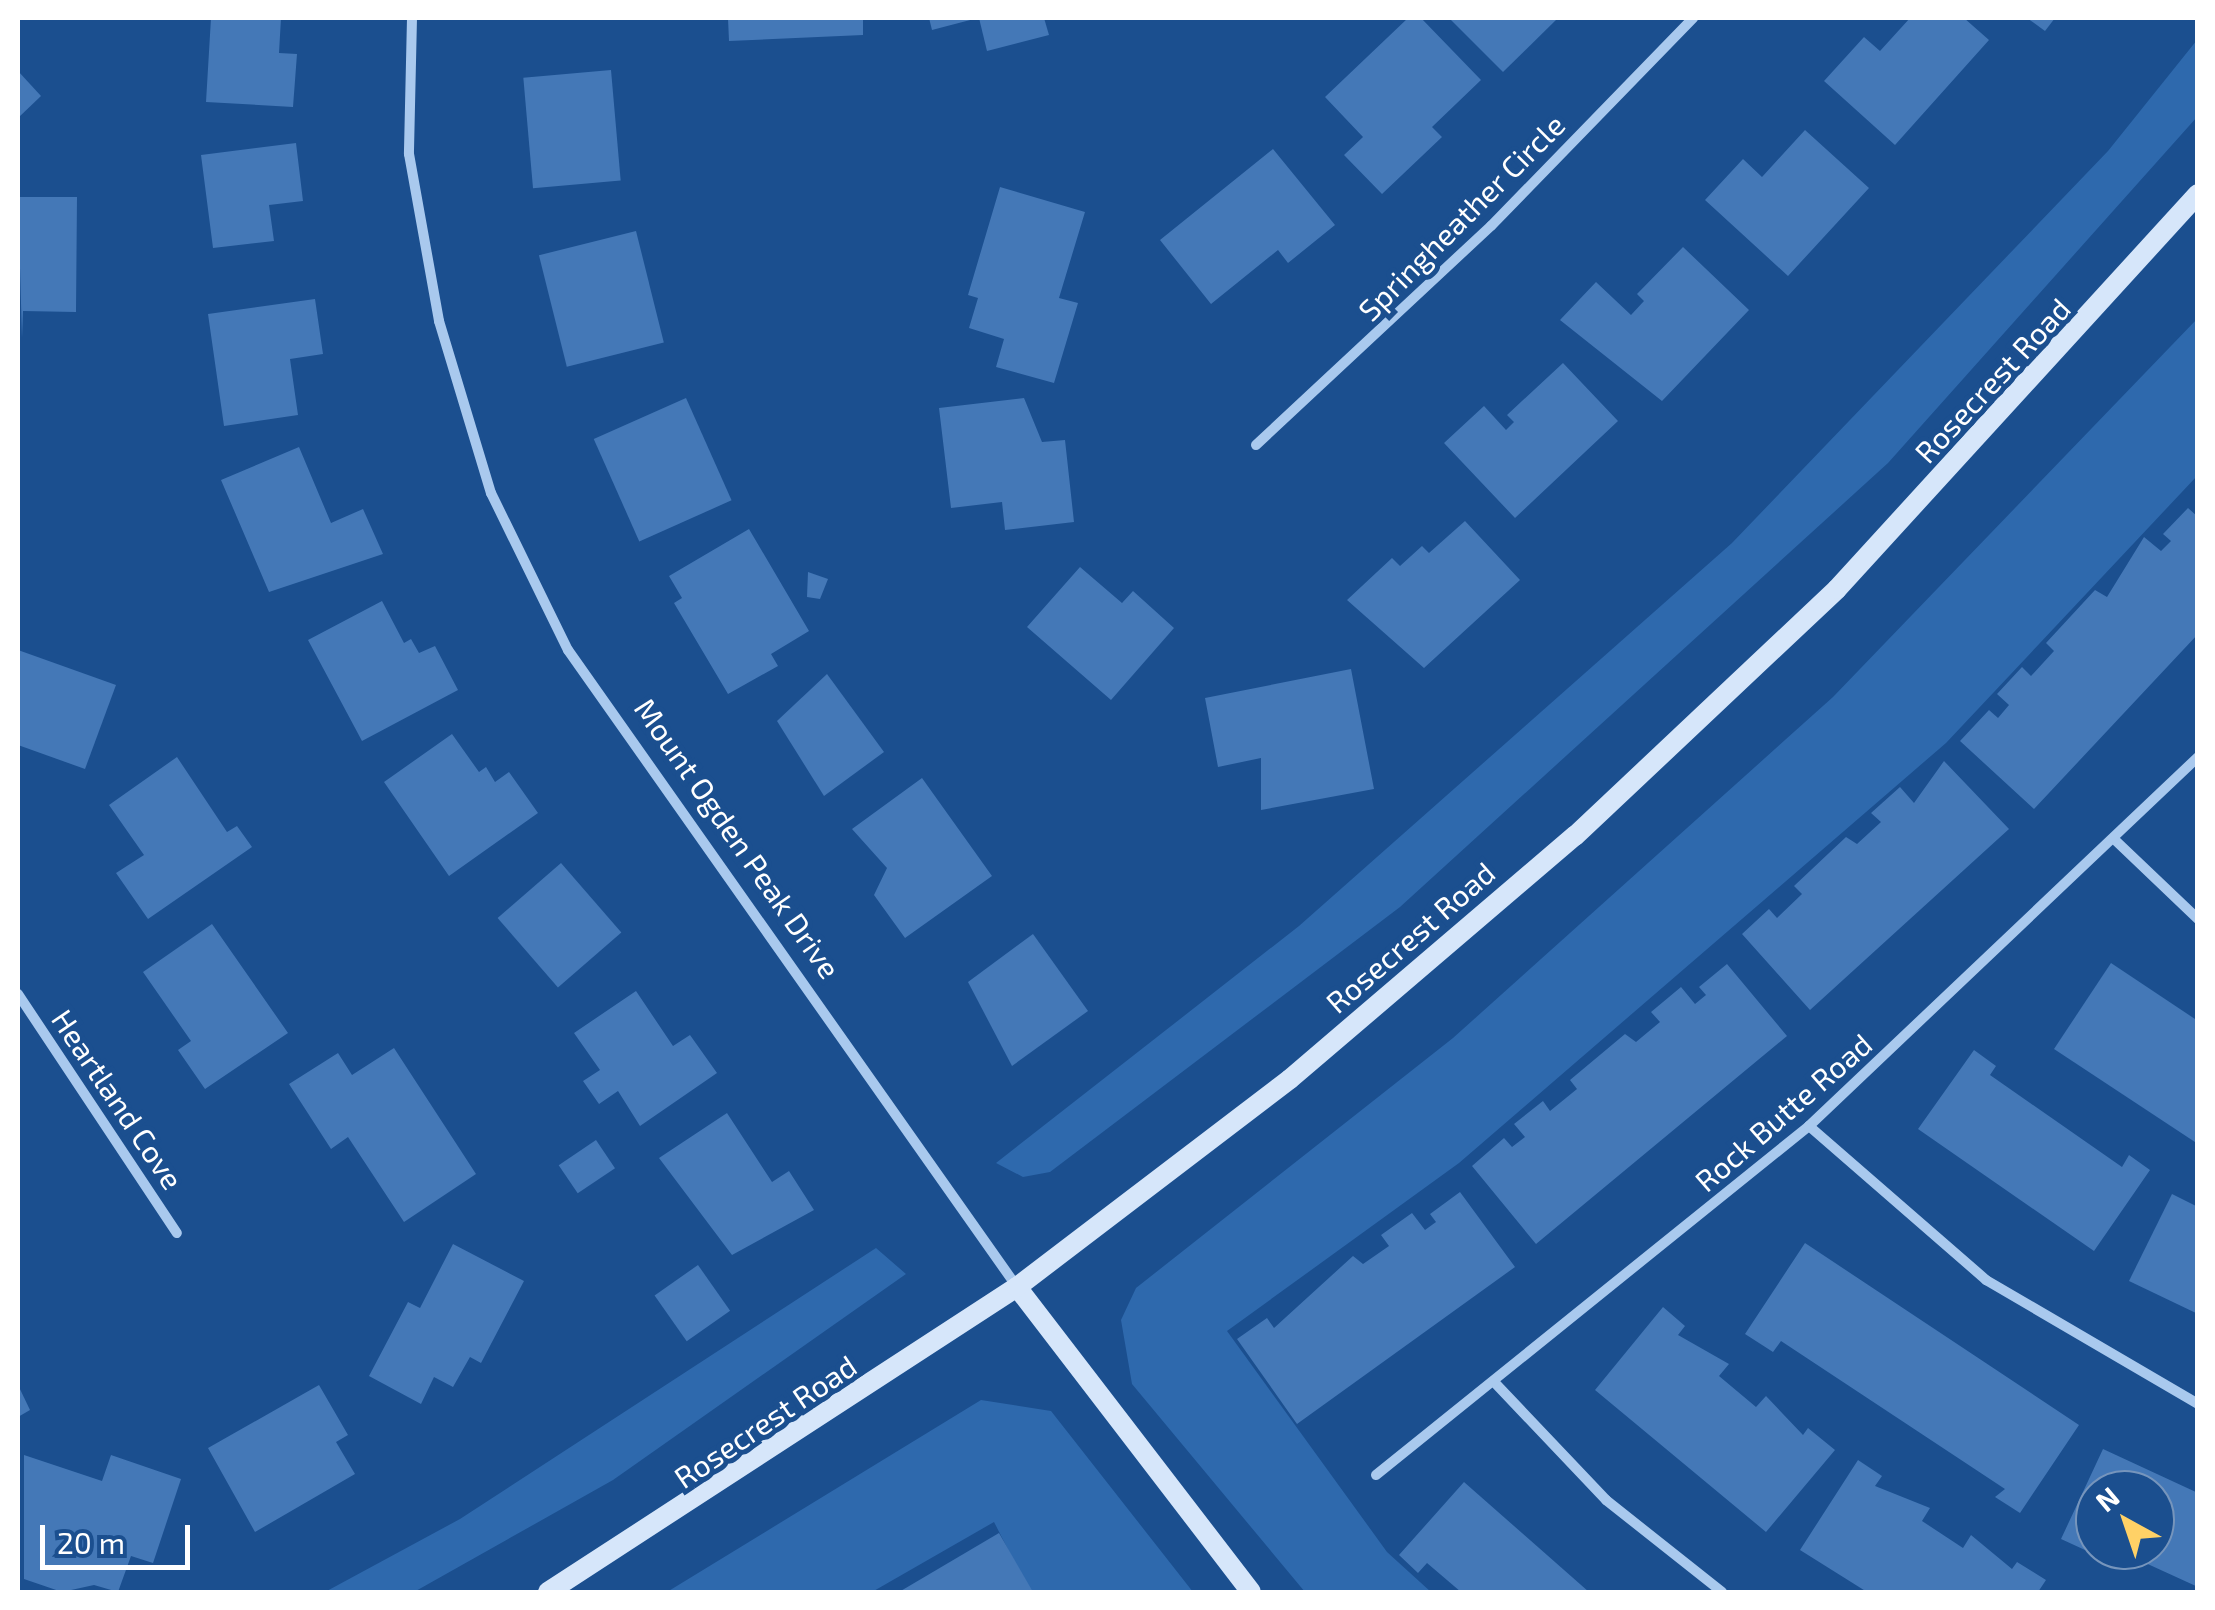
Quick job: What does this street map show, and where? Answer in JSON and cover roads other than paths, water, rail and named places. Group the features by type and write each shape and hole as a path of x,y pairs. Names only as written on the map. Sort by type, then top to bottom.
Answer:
{"main road":[{"name":"Rosecrest Road","path":"548,1592 1017,1288 1290,1079 1575,836 1837,588 2198,194"},
{"name":"Mount Ogden Peak Drive","path":"1017,1288 1251,1592"}],"street":[{"name":"Mount Ogden Peak Drive","path":"412,18 409,154 439,321 492,493 568,650 1017,1288"},
{"name":"Springheather Circle","path":"1256,445 1491,226 1693,18"},
{"name":"Rock Butte Road","path":"1376,1475 1496,1384 1809,1126 2115,840 2198,757"},
{"path":"2115,840 2198,919"},
{"name":"Heartland Cove","path":"18,994 177,1233"},
{"path":"1809,1126 1986,1280 2198,1404"},
{"path":"1496,1384 1606,1500 1722,1592"}]}
